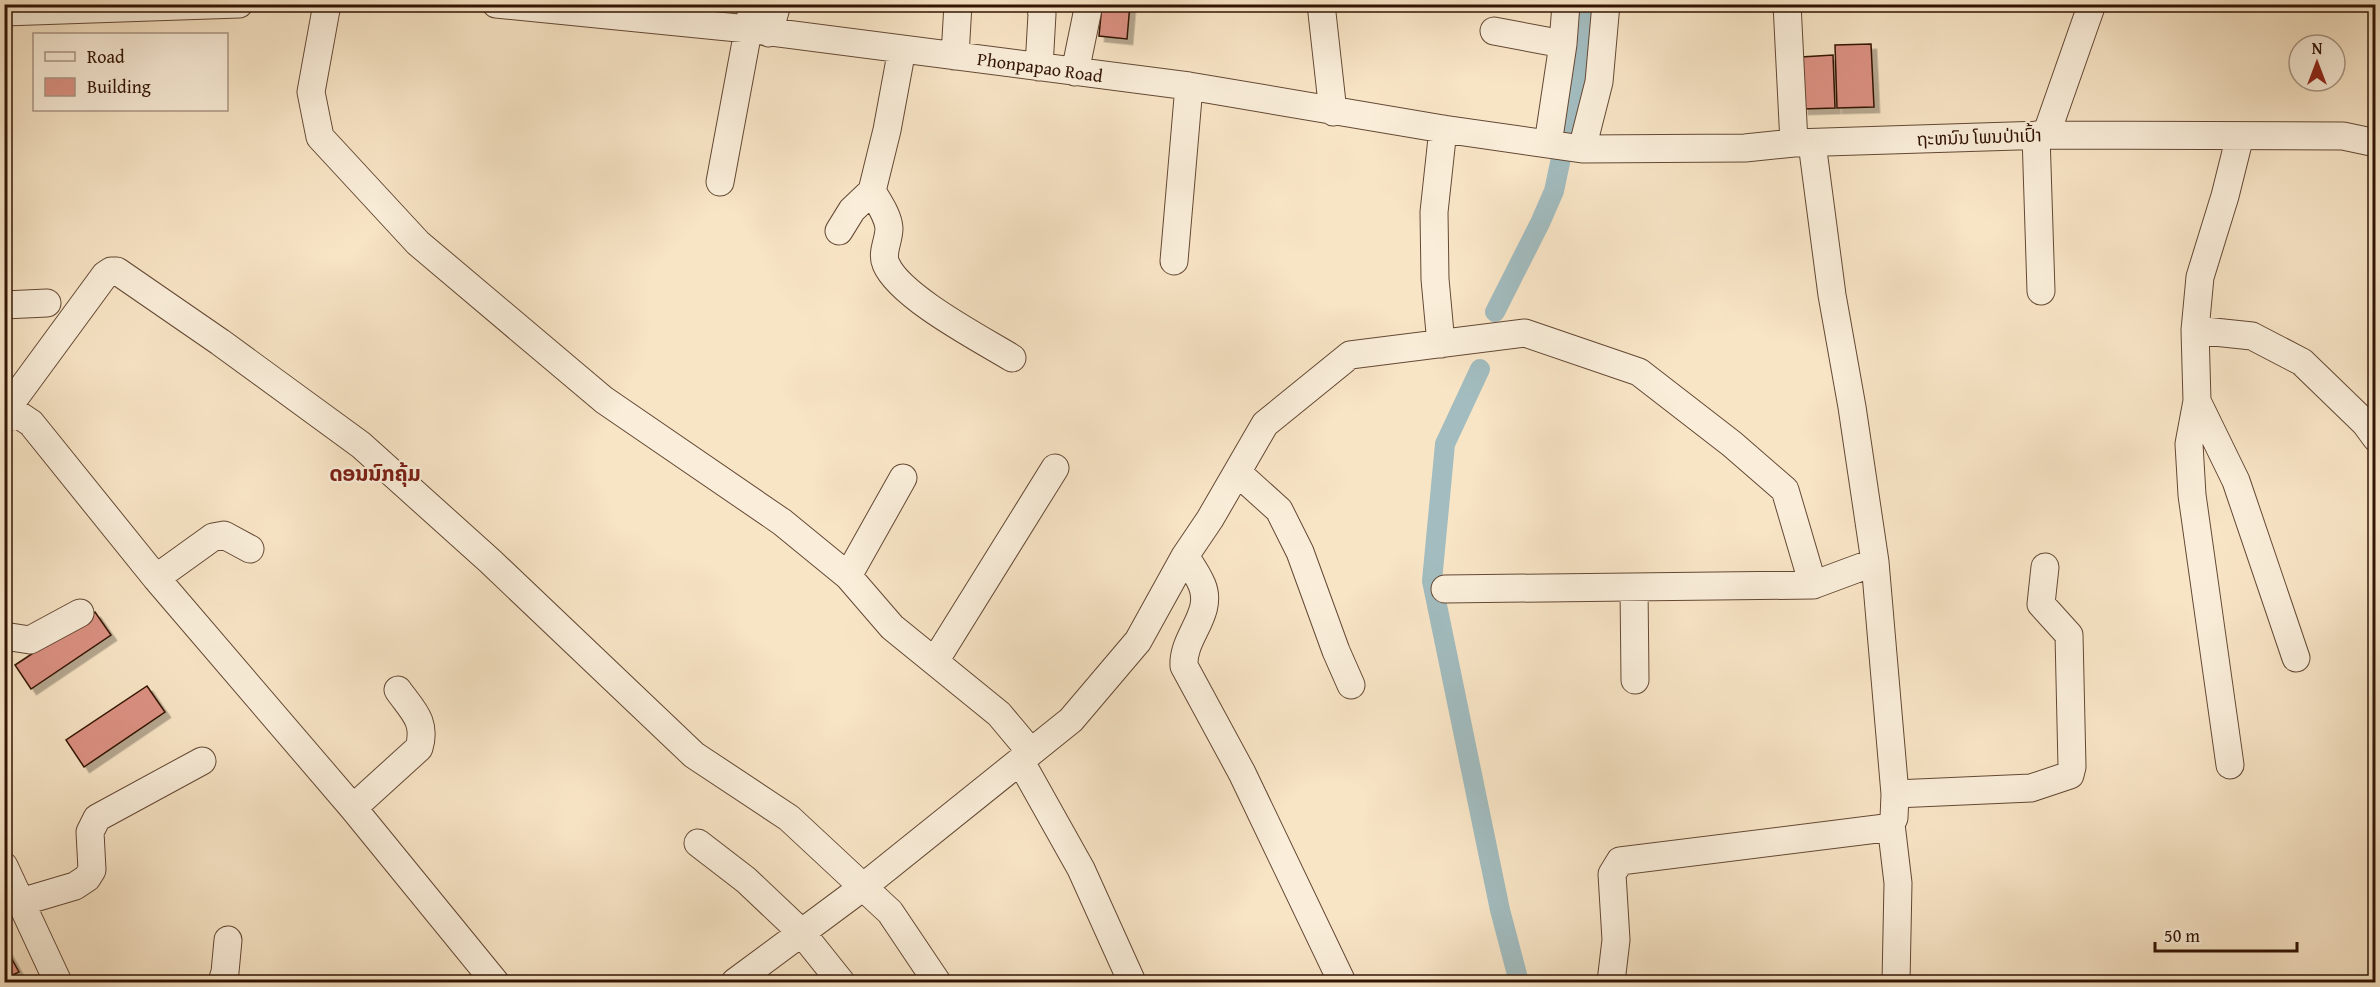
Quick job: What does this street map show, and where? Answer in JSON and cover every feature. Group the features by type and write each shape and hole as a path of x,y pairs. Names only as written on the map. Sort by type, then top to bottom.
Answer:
{"street":[{"path":"4,12 239,4"},
{"path":"327,4 311,92 320,137 418,243 604,400 782,522 848,576 892,627 999,714 1026,757 1081,869 1132,982"},
{"name":"Phonpapao Road","path":"496,4 756,22 902,49 1189,86 1334,112 1582,149"},
{"path":"720,182 756,22 777,4"},
{"path":"955,56 958,4"},
{"path":"1039,67 1042,14 1040,4"},
{"path":"1075,72 1089,4"},
{"path":"1321,4 1334,112"},
{"path":"1551,145 1566,4"},
{"path":"1582,149 1599,82 1606,4"},
{"path":"1611,982 1616,940 1612,874 1620,861 1886,828 1894,818 1875,562 1852,407 1803,143 1787,4"},
{"path":"2041,291 2041,135 2092,4"},
{"path":"1494,31 1563,44"},
{"path":"839,231 852,210 872,190 887,130 902,49"},
{"path":"1174,261 1189,86"},
{"path":"1441,344 1435,279 1434,212 1443,129"},
{"name":"ຖະຫນົນ ໂພນປ່າເປົ້າ","path":"1582,149 1745,148 1803,143 2041,135 2343,136 2376,144"},
{"path":"2230,765 2192,495 2189,444 2197,401 2195,330 2200,277 2225,196 2240,136"},
{"path":"872,190 888,221 888,240 884,254 885,263 892,274 906,289 946,318 1012,358"},
{"path":"495,982 353,808 156,578 31,423 19,415 7,415 14,399 105,275 111,271 117,271 220,342 361,445 490,561 694,755 789,818 890,912 937,982"},
{"path":"4,305 46,303"},
{"path":"2195,330 2252,336 2302,362 2365,423 2376,438"},
{"path":"735,982 863,887 1071,720 1138,641 1185,556 1265,424 1350,355 1525,333 1639,372 1732,444 1785,490 1813,585"},
{"path":"2197,401 2236,481 2296,658"},
{"path":"935,661 1055,468"},
{"path":"1238,472 1279,510 1300,552 1336,651 1351,685"},
{"path":"848,576 903,478"},
{"path":"156,578 213,537 224,535 250,549"},
{"path":"1185,556 1203,586 1205,600 1204,608 1185,646 1184,666 1242,773 1342,982"},
{"path":"1445,589 1813,585 1875,562"},
{"path":"1894,794 2031,788 2070,775 2072,767 2069,635 2041,604 2045,567"},
{"path":"1634,587 1635,680"},
{"path":"4,636 30,640 80,613"},
{"path":"353,808 419,748 423,734 418,718 398,690"},
{"path":"21,902 75,886 87,878 92,870 90,832 97,818 202,761"},
{"path":"1891,824 1898,883 1896,982"},
{"path":"698,843 746,880 801,932 841,982"},
{"path":"4,866 58,982"},
{"path":"222,982 228,940"}],"building":[{"path":"1102,4 1130,4 1127,39 1099,36"},
{"path":"1871,44 1874,107 1837,108 1835,45"},
{"path":"1833,55 1835,108 1803,109 1801,57"},
{"path":"95,612 111,635 31,689 15,665"},
{"path":"147,686 165,712 84,767 66,740"},
{"path":"4,945 19,972 4,979"}],"waterway":[{"path":"1495,312 1554,191 1568,125 1584,21 1584,4"},
{"path":"1480,369 1445,444 1432,581 1500,910 1519,982"}],"district":[{"name":"ດອນນົກຄຸ້ມ","path":"375,473"}]}
